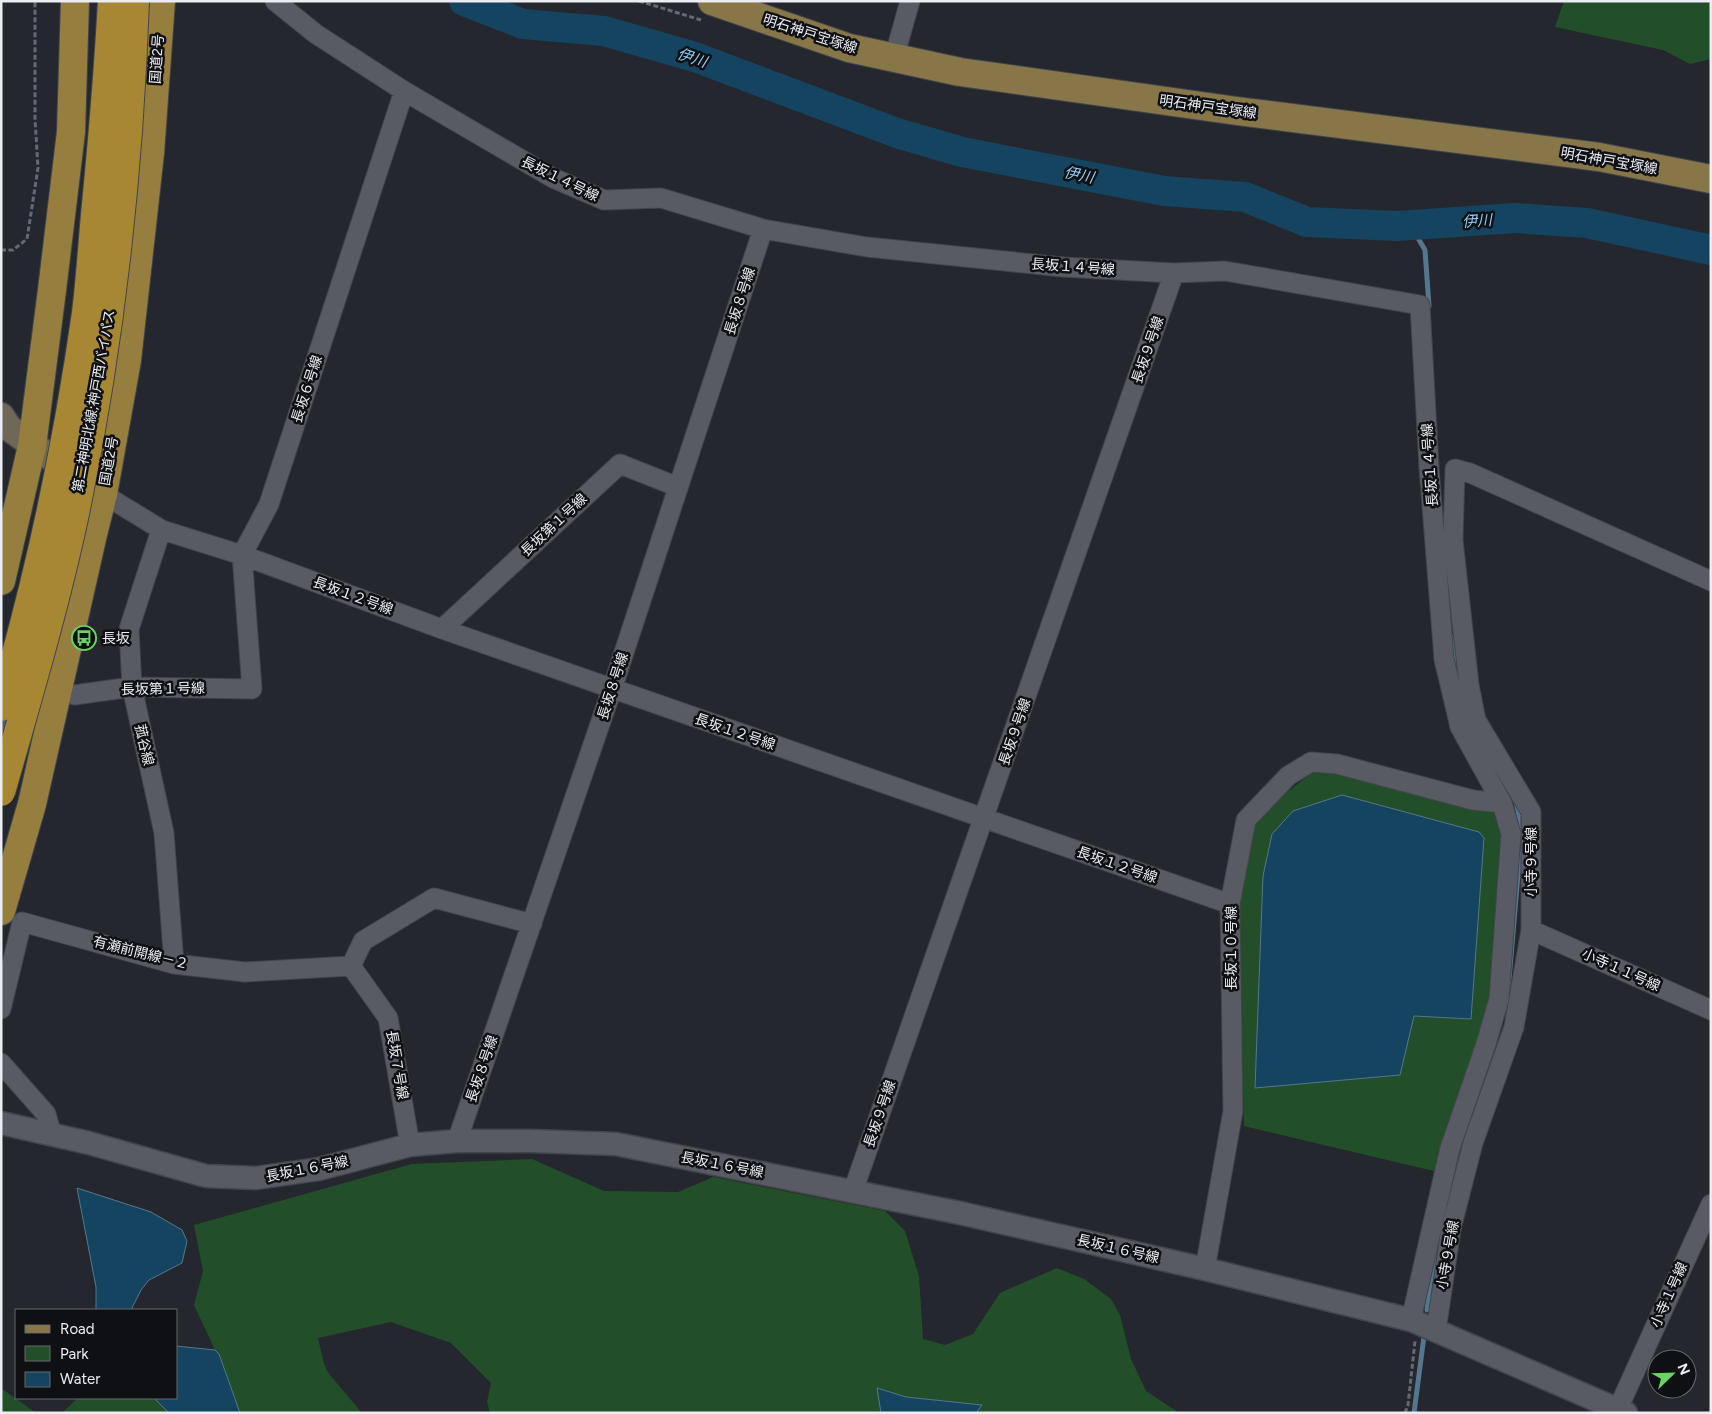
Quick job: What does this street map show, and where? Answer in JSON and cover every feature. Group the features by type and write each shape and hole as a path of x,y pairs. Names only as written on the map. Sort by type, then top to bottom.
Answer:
{"highway":[{"path":"1,581 32,446 71,132 74,1"},
{"name":"第二神明北線;神戸西バイパス","path":"4,710 50,518 73,395 87,301 107,89 112,1"},
{"name":"第二神明北線;神戸西バイパス","path":"1,792 48,624 74,518 110,318 132,87 135,1"},
{"name":"国道2号","path":"12,917 32,804 103,494 127,360 150,153 161,1"}],"main road":[{"name":"明石神戸宝塚線","path":"712,1 849,48 960,72 1188,104 1599,157 1711,180"},
{"path":"1,416 9,428 32,446 103,494"}],"street":[{"name":"長坂１４号線","path":"275,1 316,34 404,91 552,178 604,200 661,198 764,229 868,247 1063,267 1174,273 1225,271 1420,305 1441,468 1444,659 1460,727 1502,802 1511,834 1495,1049"},
{"path":"894,58 910,1"},
{"name":"長坂６号線","path":"242,555 269,504 404,91"},
{"name":"長坂８号線","path":"457,1141 612,689 764,229"},
{"name":"長坂９号線","path":"853,1191 1174,273"},
{"name":"長坂第１号線","path":"442,629 620,464 678,487"},
{"path":"1441,468 1470,473 1711,581"},
{"name":"小寺９号線","path":"1421,1324 1451,1229 1495,1049 1514,1028 1532,930 1531,812 1476,720 1469,685 1453,540 1441,468"},
{"name":"長坂１２号線","path":"103,494 161,530 242,555 442,629 1230,904"},
{"name":"菰谷線","path":"161,530 129,629 132,687 164,833 174,964"},
{"name":"長坂第１号線","path":"74,696 132,687 252,689 242,555"},
{"path":"1,736 4,710 46,698"},
{"name":"長坂１０号線","path":"1205,1270 1233,1111 1230,904 1246,820 1288,776 1311,762 1337,764 1473,800 1502,802"},
{"path":"351,966 363,941 434,898 532,924"},
{"path":"1,1009 12,917"},
{"name":"有瀬前開線－２","path":"12,917 174,964 245,972 351,966"},
{"name":"小寺１１号線","path":"1532,930 1711,1010"},
{"name":"長坂７号線","path":"351,966 388,1018 410,1145"},
{"path":"1495,1049 1450,1148 1421,1324 1620,1411"},
{"path":"1,1063 46,1114 52,1135"},
{"name":"長坂１６号線","path":"1,1123 89,1143 206,1176 256,1178 319,1169 410,1145 457,1141 616,1144 969,1215 1205,1270 1421,1324"},
{"name":"小寺１号線","path":"1620,1411 1711,1204"}],"path":[{"path":"1,250 13,250 27,239 38,168 35,118 35,1"},
{"path":"1405,1413 1408,1405 1412,1358 1421,1324"}],"green space":[{"path":"1564,1 1711,1 1711,59 1690,64 1663,50 1555,27"},
{"path":"1316,770 1471,806 1500,808 1506,835 1488,1010 1438,1172 1244,1126 1239,913 1248,840 1261,812","holes":["1342,795 1479,832 1484,838 1471,1019 1414,1016"]},
{"path":"532,1159 604,1191 678,1192 713,1177 885,1211 905,1231 919,1276 923,1339 945,1345 973,1334 1000,1293 1057,1268 1084,1279 1111,1299 1120,1315 1131,1359 1146,1391 1179,1413 976,1413 981,1405 906,1397 878,1388 881,1413 490,1413 487,1402 491,1383 451,1343 391,1322 318,1338 324,1364 329,1374 362,1413 240,1413 219,1354 215,1350 194,1305 203,1271 194,1225 412,1164"},
{"path":"1,1388 36,1413 1,1413"},
{"path":"77,1399 155,1399 169,1413 62,1413"}],"water":[{"path":"1342,795 1479,832 1484,838 1471,1019 1414,1016 1400,1075 1255,1088 1263,876 1272,834 1293,811"},
{"path":"77,1188 151,1212 182,1230 187,1241 182,1263 149,1280 141,1290 132,1309 96,1309 96,1287"},
{"path":"178,1346 215,1350 219,1354 240,1413 169,1413 155,1399 178,1399"},
{"path":"877,1388 906,1397 982,1405 976,1413 881,1413"}],"waterway":[{"name":"伊川","path":"464,1 523,24 604,31 695,57 897,133 962,152 1164,191 1245,197 1307,222 1397,226 1515,218 1587,223 1711,250"},
{"path":"1397,226 1415,233 1425,250 1429,306"},
{"path":"1451,636 1458,679"},
{"path":"1489,761 1499,776"},
{"path":"1507,1003 1522,828 1516,802"},
{"path":"1457,1160 1466,1130"},
{"path":"1427,1310 1430,1283 1452,1183"},
{"path":"1414,1413 1424,1336"}],"place":[{"name":"長坂","path":"84,638"}]}
